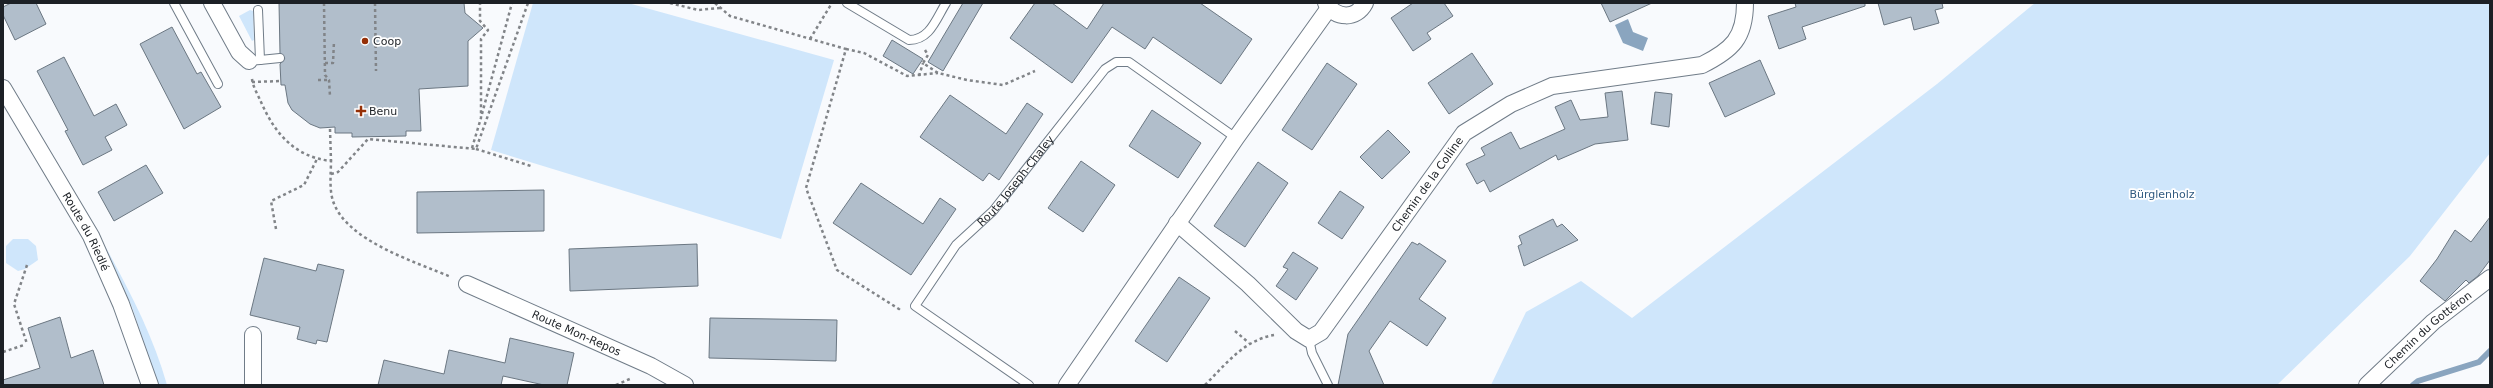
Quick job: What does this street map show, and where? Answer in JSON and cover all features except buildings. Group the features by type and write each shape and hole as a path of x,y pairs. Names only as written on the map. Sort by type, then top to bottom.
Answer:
{"street":[{"path":"212,3 239,52 254,60"},
{"path":"1067,385 1177,223 1328,6 1341,16 1348,16 1361,10 1365,3"},
{"name":"Chemin de la Colline","path":"1303,335 1322,332 1464,133 1511,104 1552,86 1702,65 1720,56 1736,42 1745,21 1745,3"},
{"name":"Route du Riedlé","path":"3,88 90,236 121,304 150,385"},
{"path":"1177,223 1248,284 1303,335"},
{"name":"Chemin du Gottéron","path":"2367,385 2433,322 2490,278"},
{"name":"Route Mon-Repos","path":"467,284 651,366 685,385"},
{"path":"253,385 254,335"}],"lane":[{"path":"174,3 218,84"},
{"path":"847,3 909,40 919,40 927,34 946,3"},
{"path":"258,10 254,60 280,58"},
{"name":"Route Joseph-Chaley","path":"1029,385 914,306 956,245 993,211 1105,68 1116,62 1129,62 1236,138"},
{"path":"1303,335 1328,385"}],"path":[{"path":"324,3 325,75 329,80 330,96"},
{"path":"375,3 376,71"},
{"path":"480,3 480,21 488,30 481,39 481,118"},
{"path":"472,148 512,3"},
{"path":"476,149 528,3"},
{"path":"670,3 698,10 720,8"},
{"path":"715,3 730,16 864,53 907,76 938,73"},
{"path":"810,39 832,3"},
{"path":"919,40 928,55 923,63 919,76"},
{"path":"325,63 333,63 334,41"},
{"path":"846,49 806,188 837,270 899,309 903,301"},
{"path":"254,60 252,82 271,125 291,146 317,159 331,161"},
{"path":"923,63 938,73 967,80 1003,85 1035,71"},
{"path":"318,80 329,80"},
{"path":"252,82 280,81"},
{"path":"330,129 333,201 345,221 367,239 467,284"},
{"path":"331,174 338,172 368,139 472,148 530,166"},
{"path":"276,229 271,201 304,185 317,159"},
{"path":"3,352 26,345 14,304 27,265"},
{"path":"1235,331 1249,343"},
{"path":"1205,385 1249,343 1259,338 1303,335"}],"green space":[{"path":"533,3 628,3 834,60 781,239 491,150"},
{"name":"Bürglenholz","path":"2035,3 2490,3 2490,153 2410,256 2277,385 1491,385 1526,312 1581,281 1632,318 1937,84"},
{"path":"250,10 253,11 254,40 252,41 239,16"},
{"path":"13,239 28,239 36,246 38,260 25,269 18,271 6,263 6,246"},
{"path":"104,244 148,331 167,385 158,385 132,307"}],"shaded area":[{"path":"1628,19 1633,32 1648,38 1643,51 1623,43 1615,25"}],"waterway":[{"path":"2413,385 2418,381 2479,362 2490,351"}],"place":[{"name":"Coop","path":"365,41"},
{"name":"Benu","path":"361,111"}]}
